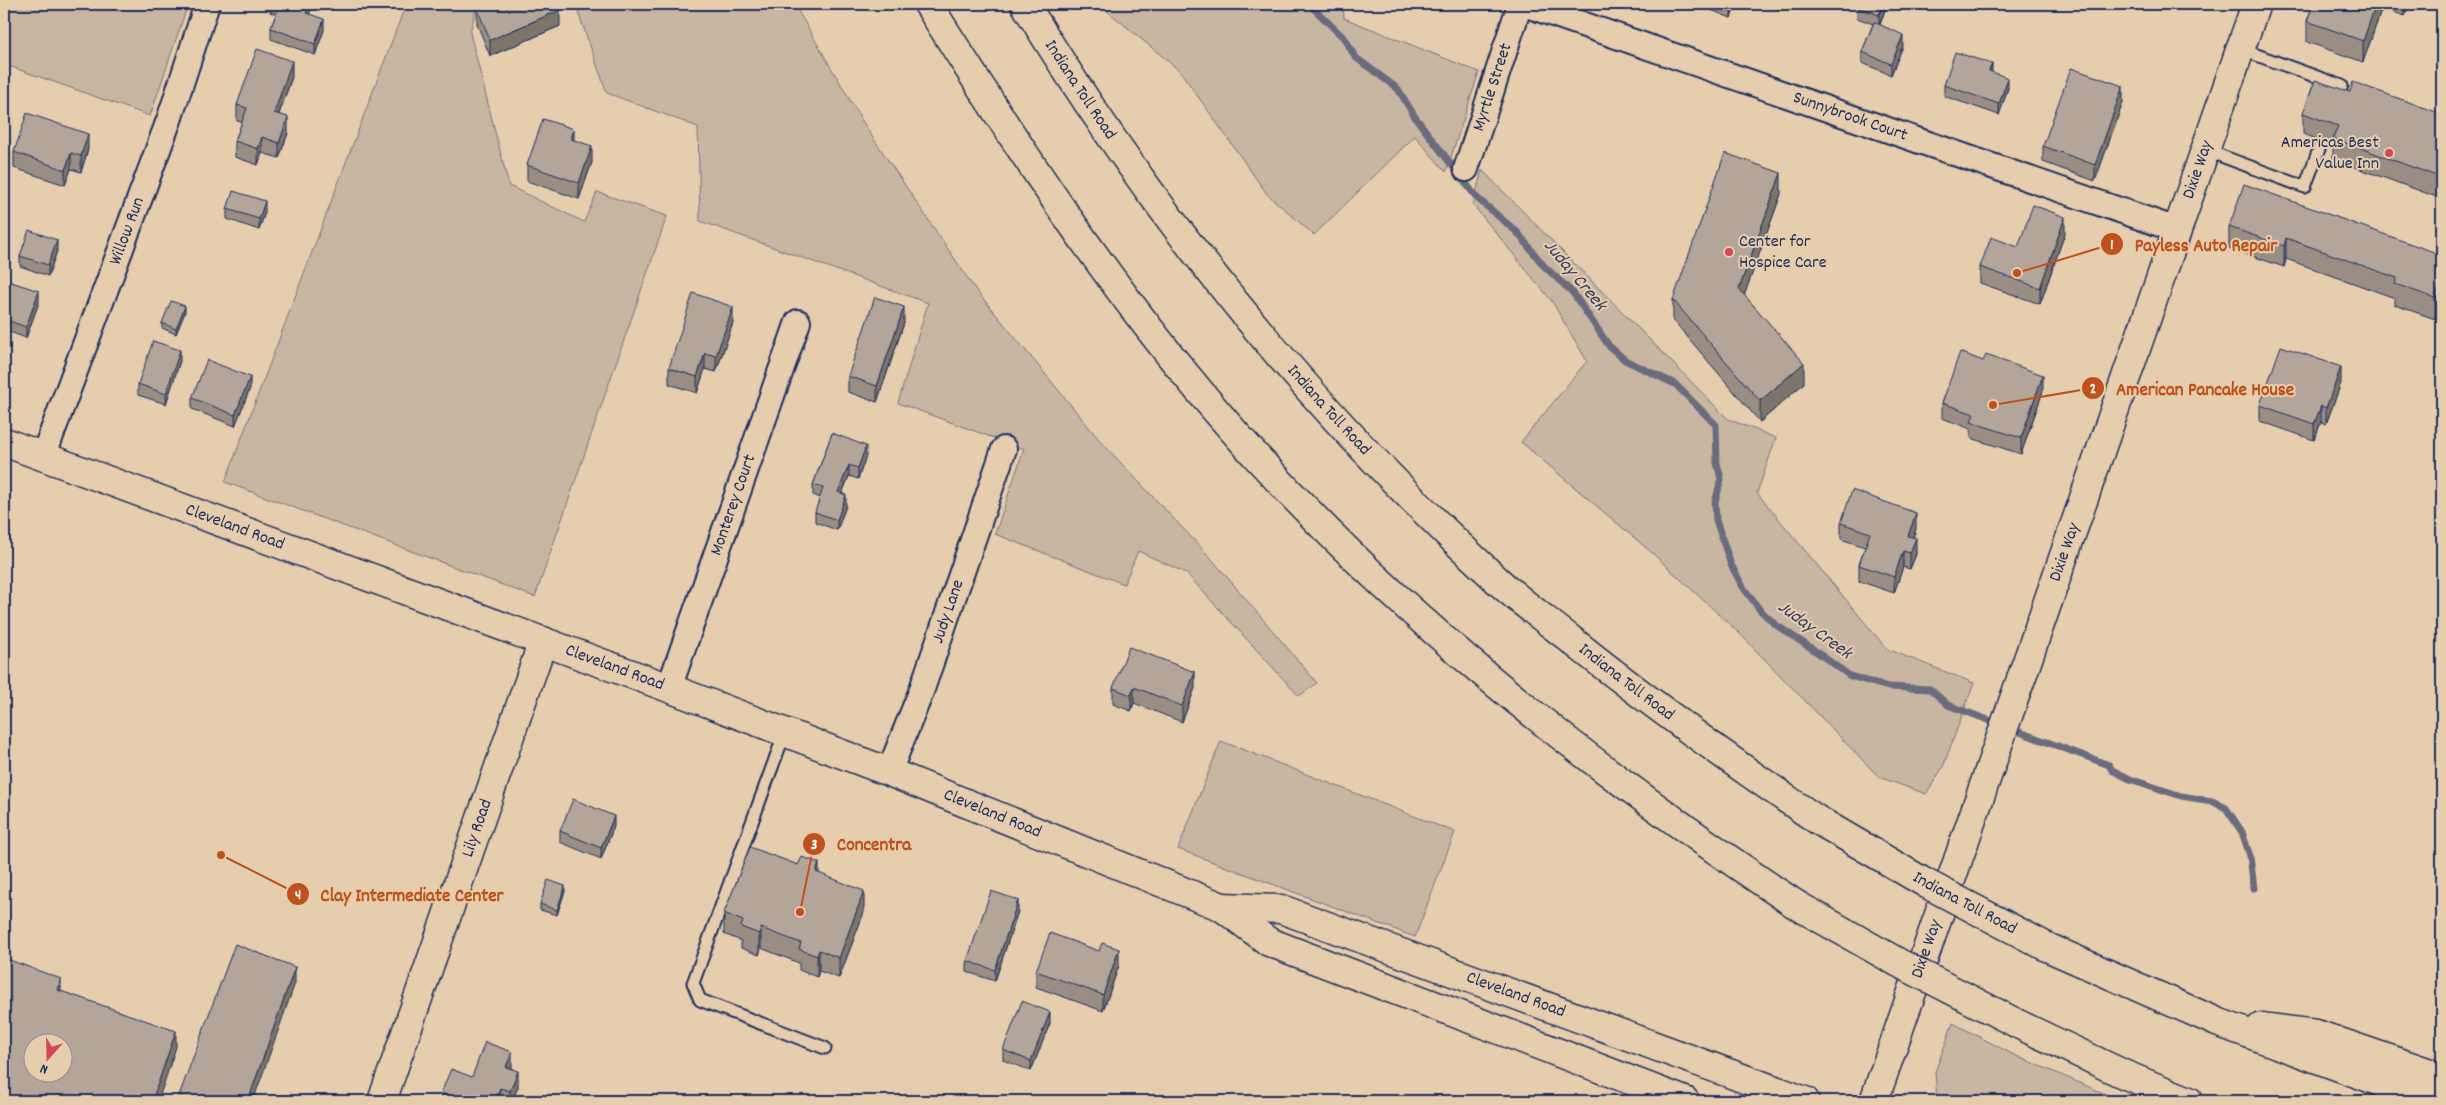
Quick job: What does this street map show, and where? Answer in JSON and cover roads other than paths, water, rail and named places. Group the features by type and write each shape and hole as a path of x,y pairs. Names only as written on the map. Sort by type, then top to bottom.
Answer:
{"main road":[{"path":"928,4 1003,124 1114,283 1219,414 1292,493 1415,614 1532,715 1696,838 1795,904 1899,964 2018,1024 2121,1073 2189,1101"},
{"name":"Indiana Toll Road","path":"1025,4 1123,156 1208,270 1316,400 1416,503 1500,583 1629,686 1722,755 1816,819 1927,884 2047,947 2217,1022 2432,1101"},
{"name":"Dixie Way","path":"1874,1101 2256,4"},
{"name":"Cleveland Road","path":"4,442 543,641 889,772 1222,907 1269,942 1685,1101"},
{"name":"Lily Road","path":"382,1101 543,641"},
{"name":"Cleveland Road","path":"1222,907 1281,909 1805,1101"},
{"path":"2217,1022 2316,1034 2442,1077"}],"street":[{"name":"Willow Run","path":"44,457 169,120 207,4"},
{"name":"Myrtle Street","path":"1466,169 1520,4"},
{"name":"Sunnybrook Court","path":"1524,4 2177,230"},
{"name":"Monterey Court","path":"669,688 798,322"},
{"name":"Judy Lane","path":"889,772 921,692 947,619 1004,449"}],"lane":[{"path":"2240,49 2342,86 2334,107"},
{"path":"2205,150 2305,187 2322,141"},
{"path":"785,732 693,983 700,1000 825,1048"}],"waterway":[{"name":"Juday Creek","path":"1309,4 1346,40 1355,57 1398,89 1415,117 1477,198 1517,232 1544,266 1573,293 1609,346 1625,360 1675,384 1716,425 1717,463 1721,479 1715,503 1716,520 1731,565 1743,587 1760,610 1776,625 1850,676 1888,687 1930,689 1948,705 1999,724"},
{"name":"Juday Creek","path":"2009,728 2109,765 2112,770 2130,779 2181,796 2212,801 2226,808 2242,832 2250,856 2254,888"}],"place":[{"name":"Americas Best Value Inn","path":"2389,153"},
{"name":"Center for Hospice Care","path":"1729,252"},
{"name":"Payless Auto Repair","path":"2017,273"},
{"name":"American Pancake House","path":"1993,405"},
{"name":"Clay Intermediate Center","path":"221,855"},
{"name":"Concentra","path":"800,912"}]}
